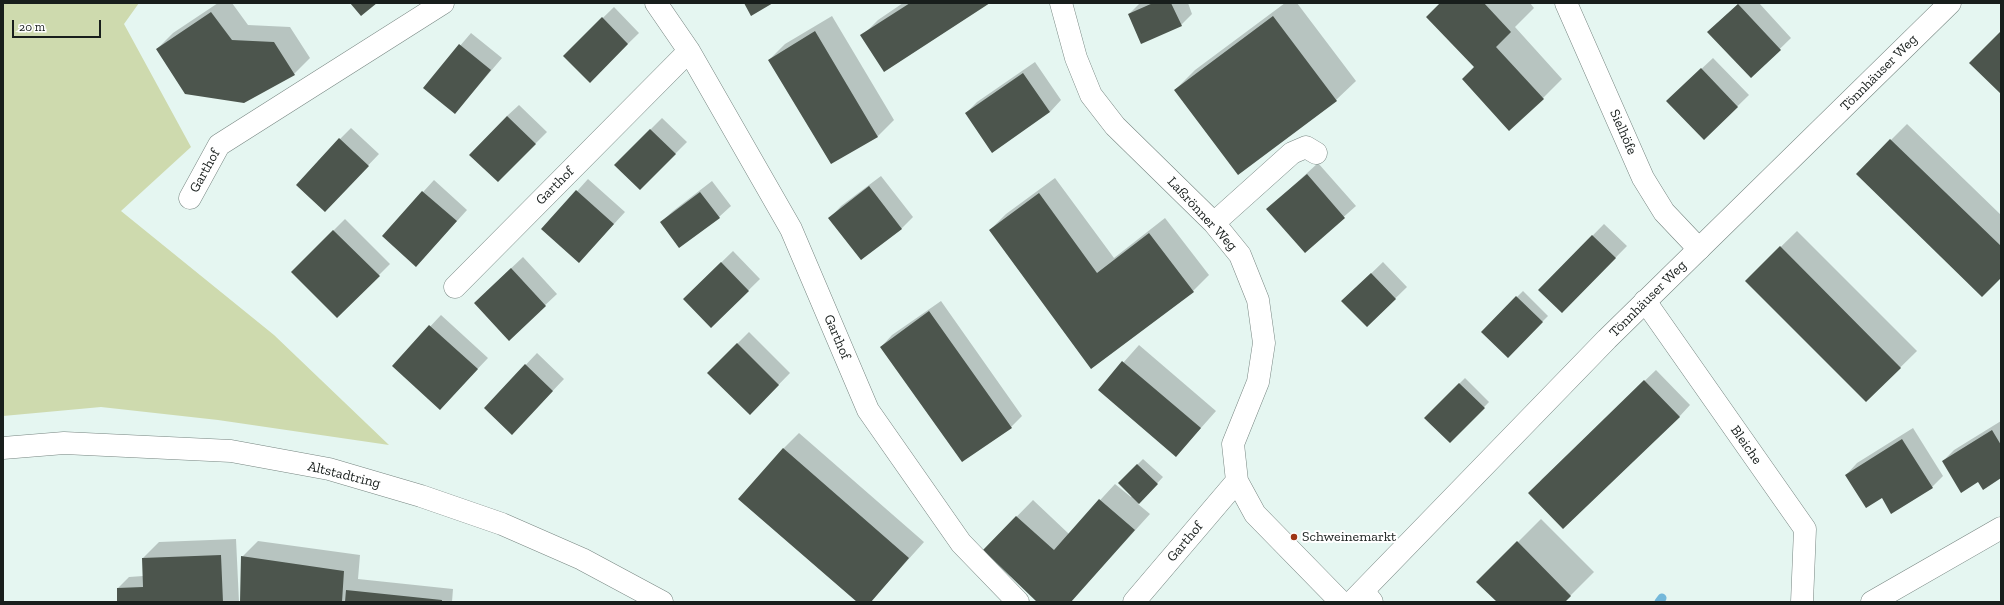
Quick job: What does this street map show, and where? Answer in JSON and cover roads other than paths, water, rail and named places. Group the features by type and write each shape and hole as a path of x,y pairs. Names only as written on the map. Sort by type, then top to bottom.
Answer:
{"street":[{"name":"Garthof","path":"190,198 219,145 443,3"},
{"name":"Garthof","path":"656,3 689,51 791,229 868,410 961,543 1018,602"},
{"name":"Laßrönner Weg","path":"1061,3 1076,58 1091,95 1115,126 1214,223 1240,255 1258,300 1264,342 1258,382 1233,444 1237,481 1255,514 1341,602"},
{"name":"Sielhöfe","path":"1566,3 1643,178 1664,212 1699,249"},
{"name":"Tönnhäuser Weg","path":"1362,598 1646,301 1950,3"},
{"name":"Garthof","path":"455,287 689,51"},
{"path":"1214,223 1292,153 1306,147 1316,153"},
{"name":"Bleiche","path":"1646,301 1805,529 1802,602"},
{"name":"Altstadtring","path":"3,448 64,443 231,451 329,469 421,496 502,524 582,559 662,602"},
{"name":"Garthof","path":"1134,602 1237,481"},
{"path":"1872,602 2001,528"}],"waterway":[{"path":"1659,602 1662,598"}],"place":[{"name":"Schweinemarkt","path":"1294,537"}]}
